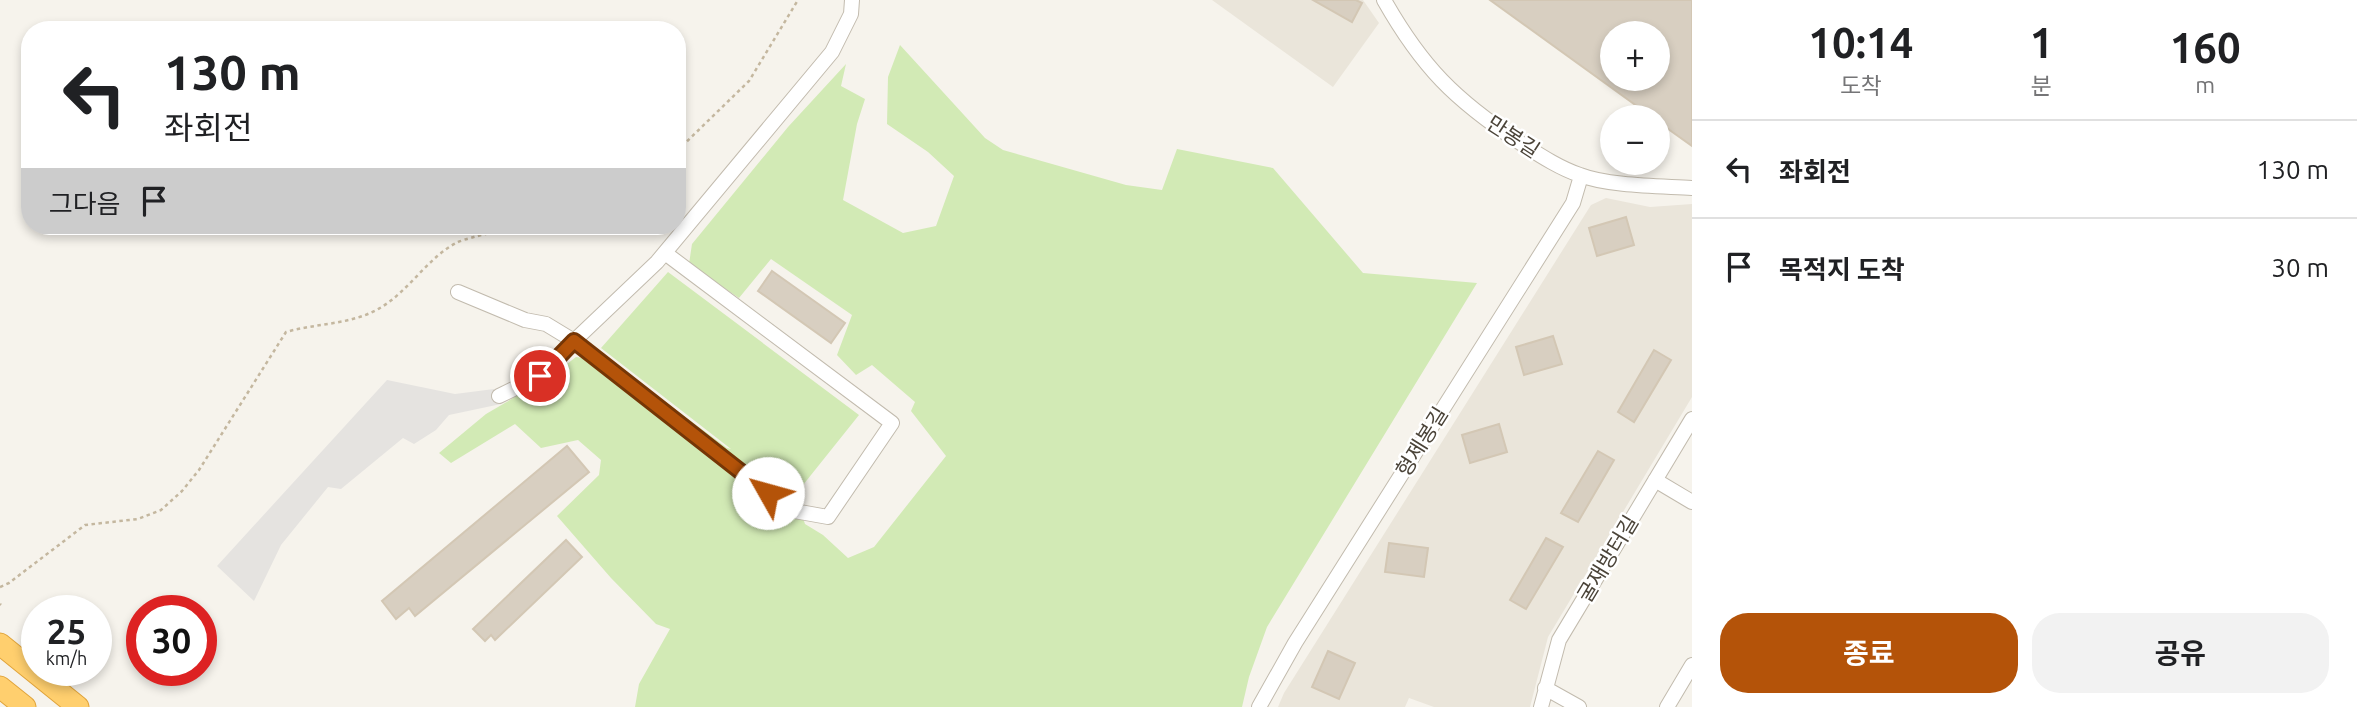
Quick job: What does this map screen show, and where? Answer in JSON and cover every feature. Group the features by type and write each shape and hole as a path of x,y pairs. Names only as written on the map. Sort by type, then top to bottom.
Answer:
{"highway":[{"path":"0,644 78,707"},
{"path":"0,687 25,707"}],"street":[{"path":"686,228 832,51 851,15 852,0"},
{"name":"만봉길","path":"1384,0 1422,59 1452,93 1486,121 1521,143 1581,176 1692,188"},
{"name":"형제봉길","path":"1259,707 1302,632 1573,203 1581,176"},
{"path":"499,396 540,376 665,253 680,235"},
{"path":"458,292 525,320 546,324 574,341 789,510 828,517 892,424 665,253"},
{"name":"굴재방터길","path":"1541,707 1559,640 1692,419"},
{"path":"1655,480 1692,502"},
{"path":"1667,707 1692,664"},
{"path":"1545,688 1579,707"}],"path":[{"path":"686,141 749,81 798,0"},
{"path":"0,587 85,525 138,519 160,510 182,491 199,470 286,332 348,321 378,309 400,295 426,267 458,242 486,235"}],"shaded area":[{"path":"1212,0 1363,0 1379,23 1333,87"},
{"path":"1606,198 1650,207 1692,204 1692,397 1548,637 1530,707 1434,707 1409,698 1405,707 1278,707 1284,693 1591,205"},
{"path":"387,380 455,394 494,389 501,404 449,415 436,430 414,444 403,438 341,489 328,487 281,545 254,601 217,566"}],"green space":[{"path":"900,45 985,138 1003,150 1126,185 1162,190 1177,149 1273,168 1363,273 1477,283 1267,627 1249,677 1242,707 635,707 639,684 670,629 656,624 557,516 599,475 601,460 578,440 541,448 515,424 451,463 439,453 486,414 554,374 576,357 612,362 731,449 601,348 668,272 859,415 795,495 805,524 823,535 848,558 874,547 946,456 911,411 915,402 872,365 856,375 837,355 852,315 771,259 739,298 689,264 692,244 788,127 846,64 841,86 865,99 857,124 843,200 903,233 936,226 954,176 928,152 887,124 888,77"}],"building":[{"path":"1313,0 1356,0 1362,3 1352,22"},
{"path":"1490,0 1692,0 1692,146 1670,130 1670,105 1635,105 1616,91 1670,91 1670,21 1600,21 1600,79"},
{"path":"1626,217 1634,245 1597,256 1589,228"},
{"path":"772,271 845,323 831,343 758,291"},
{"path":"1553,336 1562,364 1524,375 1516,347"},
{"path":"1654,350 1671,360 1634,422 1618,412"},
{"path":"1499,424 1507,452 1470,463 1462,435"},
{"path":"567,446 589,472 415,616 409,608 396,619 382,601"},
{"path":"1598,451 1614,460 1578,522 1561,513"},
{"path":"1546,538 1563,547 1526,609 1510,600"},
{"path":"566,540 582,557 495,640 491,635 485,641 473,629"},
{"path":"1389,543 1428,548 1424,577 1385,572"},
{"path":"1328,651 1355,663 1339,699 1312,687"}],"route":[{"path":"540,376 574,341 768,493"}]}
